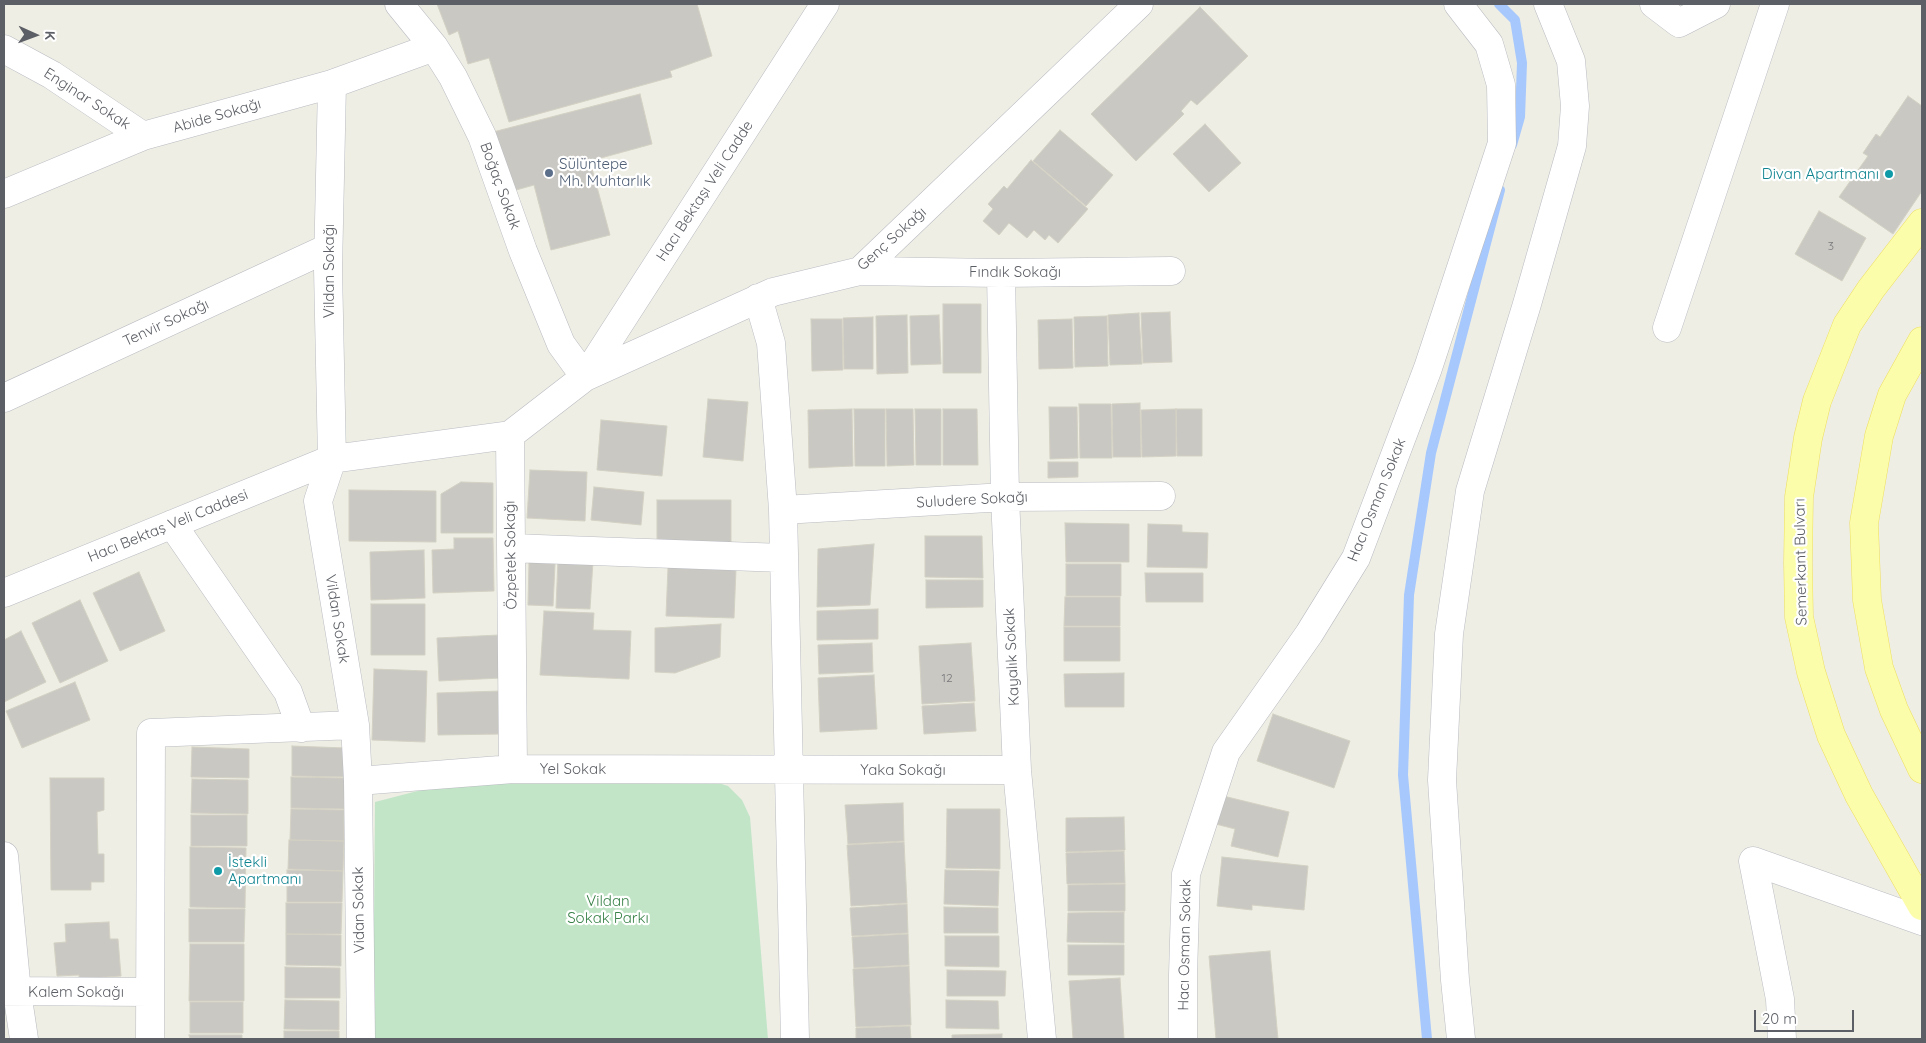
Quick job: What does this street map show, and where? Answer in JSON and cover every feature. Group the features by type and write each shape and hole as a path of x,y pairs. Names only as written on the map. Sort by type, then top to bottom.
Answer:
{"main road":[{"name":"Semerkant Bulvarı","path":"1922,223 1871,289 1847,325 1817,400 1808,438 1799,497 1798,562 1799,617 1810,672 1831,735 1859,795 1922,906"},
{"path":"1922,341 1892,395 1879,436 1864,523 1866,600 1879,668 1894,710 1922,769"}],"street":[{"name":"Boğaç Sokak","path":"399,4 434,48 453,77 482,136 523,250 561,344 584,377"},
{"name":"Hacı Bektaşı Veli Cadde","path":"584,377 824,4"},
{"name":"Genç Sokağı","path":"584,377 772,292 860,271 1139,4"},
{"name":"Hacı Osman Sokak","path":"1183,1039 1186,874 1226,752 1309,634 1356,558 1428,368 1502,143 1501,85 1489,44 1458,4"},
{"path":"1461,1039 1455,980 1442,780 1449,634 1470,491 1527,304 1572,146 1575,106 1571,61 1548,4"},
{"path":"1654,4 1679,23 1716,4"},
{"path":"1666,328 1775,4"},
{"name":"Abide Sokağı","path":"4,194 143,136 332,84 434,48"},
{"name":"Enginar Sokak","path":"4,49 52,75 143,136"},
{"name":"Vildan Sokağı","path":"332,84 328,248 332,459"},
{"name":"Tenvir Sokağı","path":"4,398 328,248"},
{"name":"Fındık Sokağı","path":"860,271 1001,273 1171,271"},
{"name":"Kayalık Sokak","path":"1001,273 1005,497 1017,770 1042,1039"},
{"path":"758,298 771,343 783,510 795,1039"},
{"path":"510,435 584,377"},
{"name":"Hacı Bektaş Veli Caddesi","path":"4,593 332,459 510,435"},
{"name":"Özpetek Sokağı","path":"510,435 514,769"},
{"name":"Vildan Sokak","path":"332,459 318,501 355,725 358,781"},
{"name":"Suludere Sokağı","path":"783,510 1005,497 1161,496"},
{"path":"172,524 288,692 301,728"},
{"path":"511,548 783,558"},
{"path":"150,1039 151,733 355,725"},
{"name":"Yel Sokak","path":"358,781 514,769 789,770"},
{"name":"Yaka Sokağı","path":"789,770 1017,770"},
{"name":"Vidan Sokak","path":"358,781 361,1039"},
{"path":"4,856 10,992 24,1039"},
{"path":"1782,1039 1780,999 1753,862 1922,921"},
{"name":"Kalem Sokağı","path":"10,992 149,992"}],"green space":[{"name":"Vildan Sokak Parkı","path":"514,781 712,781 728,786 742,800 750,817 768,1039 373,1039 375,802 433,787"}],"building":[{"path":"437,4 697,4 712,56 670,71 672,77 509,122 489,58 468,64 458,31 449,35"},
{"path":"1200,7 1248,56 1197,105 1191,100 1181,111 1184,114 1136,161 1091,114"},
{"name":"Sülüntepe Mh. Muhtarlık","path":"640,94 652,144 590,161 610,235 551,250 534,185 509,192 493,132"},
{"name":"Divan Apartmanı","path":"1908,96 1922,106 1922,191 1893,234 1839,197 1868,156 1863,153 1876,134 1880,137"},
{"path":"1205,124 1241,163 1209,192 1173,154"},
{"path":"1060,130 1113,175 1086,206 1033,161"},
{"path":"1031,160 1088,209 1058,243 1049,235 1045,240 1034,230 1027,238 1009,223 999,235 983,221 993,209 988,204 1004,186 1007,189"},
{"path":"1819,211 1866,238 1842,281 1795,254"},
{"path":"943,304 981,304 981,373 943,373"},
{"path":"1170,312 1172,362 1143,363 1141,313"},
{"path":"1139,313 1142,364 1110,365 1108,315"},
{"path":"907,315 908,373 877,374 876,316"},
{"path":"939,315 941,364 911,365 910,316"},
{"path":"1107,316 1108,366 1075,367 1074,317"},
{"path":"873,317 873,369 844,369 843,318"},
{"path":"811,319 842,319 843,370 812,371"},
{"path":"1072,319 1073,368 1039,369 1038,320"},
{"path":"708,399 748,402 743,461 703,457"},
{"path":"1140,403 1141,457 1113,457 1112,404"},
{"path":"1079,404 1111,404 1112,458 1080,458"},
{"path":"1049,407 1077,407 1078,458 1050,459"},
{"path":"852,409 853,466 809,468 808,410"},
{"path":"854,409 885,409 885,466 855,466"},
{"path":"886,409 913,409 914,465 887,466"},
{"path":"915,409 941,409 941,465 916,465"},
{"path":"943,409 977,409 978,465 943,465"},
{"path":"1176,409 1202,409 1202,456 1177,456"},
{"path":"1176,409 1176,456 1142,457 1141,410"},
{"path":"601,420 667,426 662,476 597,470"},
{"path":"1048,462 1078,462 1078,477 1048,478"},
{"path":"530,470 587,472 585,521 527,518"},
{"path":"461,482 493,483 493,533 441,533 441,494"},
{"path":"594,487 644,492 641,525 591,520"},
{"path":"349,490 436,491 436,542 349,541"},
{"path":"657,500 731,500 731,548 657,548"},
{"path":"1065,523 1129,524 1129,562 1066,562"},
{"path":"1148,524 1182,525 1182,532 1208,533 1207,568 1147,567"},
{"path":"925,536 982,536 983,578 925,577"},
{"path":"454,538 493,538 494,591 433,593 432,550 454,549"},
{"path":"874,544 870,605 817,607 818,549"},
{"path":"424,550 425,598 371,600 370,552"},
{"path":"558,559 593,561 590,609 556,608"},
{"path":"529,562 555,564 553,606 528,605"},
{"path":"1066,564 1121,564 1121,596 1066,596"},
{"path":"668,567 736,569 734,618 666,616"},
{"path":"139,572 165,631 120,651 93,593"},
{"path":"1145,573 1203,573 1203,602 1146,602"},
{"path":"926,580 983,580 983,607 926,608"},
{"path":"1065,597 1120,597 1120,626 1064,626"},
{"path":"80,600 108,661 60,683 32,623"},
{"path":"371,604 425,604 425,655 371,655"},
{"path":"878,609 878,639 817,640 817,611"},
{"path":"544,611 594,613 593,630 631,631 629,679 540,675"},
{"path":"721,624 720,657 675,673 655,672 655,628"},
{"path":"1064,627 1120,627 1120,661 1064,661"},
{"path":"21,631 46,682 4,702 4,640"},
{"path":"499,635 501,678 439,681 437,638"},
{"path":"872,643 873,672 819,674 818,645"},
{"path":"971,643 975,701 922,704 919,646"},
{"path":"374,669 427,671 425,742 372,740"},
{"path":"1124,673 1124,707 1065,707 1064,674"},
{"path":"874,675 877,729 820,732 818,678"},
{"path":"75,682 90,720 22,748 6,711"},
{"path":"501,691 502,734 438,735 437,693"},
{"path":"974,703 976,731 924,734 922,706"},
{"path":"1273,714 1350,741 1334,788 1257,761"},
{"path":"292,746 346,748 346,777 292,776"},
{"path":"192,747 249,749 249,778 191,777"},
{"path":"291,777 345,778 344,809 291,808"},
{"path":"50,778 104,778 104,810 97,812 98,854 104,854 104,882 91,882 91,890 51,890"},
{"path":"192,779 248,780 248,814 191,813"},
{"path":"1215,794 1289,812 1278,857 1231,846 1235,829 1208,822"},
{"path":"903,803 904,841 848,844 845,805"},
{"path":"291,809 344,810 344,841 290,840"},
{"path":"947,809 1000,809 1000,869 946,868"},
{"path":"191,815 247,815 247,846 191,846"},
{"path":"1124,817 1125,850 1066,852 1066,818"},
{"path":"289,840 344,841 343,871 288,869"},
{"path":"904,842 907,903 851,906 847,845"},
{"name":"İstekli Apartmanı","path":"190,847 246,848 245,908 190,907"},
{"path":"1124,851 1125,883 1067,884 1066,853"},
{"path":"1222,857 1308,866 1304,910 1252,905 1252,910 1217,906"},
{"path":"287,870 343,871 342,902 287,902"},
{"path":"945,870 999,871 998,906 944,904"},
{"path":"1125,884 1125,911 1068,911 1068,885"},
{"path":"286,903 342,903 341,934 286,934"},
{"path":"907,904 908,933 852,936 850,908"},
{"path":"944,907 998,908 998,933 944,933"},
{"path":"189,909 245,909 244,942 189,942"},
{"path":"1124,912 1124,943 1067,942 1068,913"},
{"path":"109,922 110,939 118,939 121,976 79,979 79,975 57,976 54,943 66,942 65,924"},
{"path":"286,934 341,935 341,966 286,965"},
{"path":"908,934 909,965 854,968 852,937"},
{"path":"945,936 999,936 999,967 945,966"},
{"path":"190,944 244,944 244,1001 189,1001"},
{"path":"1068,945 1124,945 1124,975 1068,975"},
{"path":"1270,951 1278,1039 1216,1039 1209,956"},
{"path":"909,966 911,1025 856,1027 853,969"},
{"path":"285,967 340,968 340,998 285,998"},
{"path":"947,970 1006,971 1005,996 947,996"},
{"path":"1120,978 1124,1039 1073,1039 1069,981"},
{"path":"285,1000 339,1001 339,1030 284,1029"},
{"path":"946,1000 998,1001 999,1029 946,1028"},
{"path":"190,1002 243,1002 243,1033 190,1033"},
{"path":"910,1026 911,1039 856,1039 856,1028"},
{"path":"284,1031 339,1031 339,1039 284,1039"},
{"path":"1002,1034 1002,1039 952,1039 952,1035"},
{"path":"189,1035 242,1035 242,1039 190,1039"}],"waterway":[{"path":"1499,4 1515,20 1522,63 1520,117 1512,145"},
{"path":"1427,1039 1403,775 1409,595 1431,453 1500,190"}],"place":[{"name":"Sülüntepe Mh. Muhtarlık","path":"549,173"},
{"name":"Divan Apartmanı","path":"1889,174"},
{"name":"İstekli Apartmanı","path":"218,871"}]}
